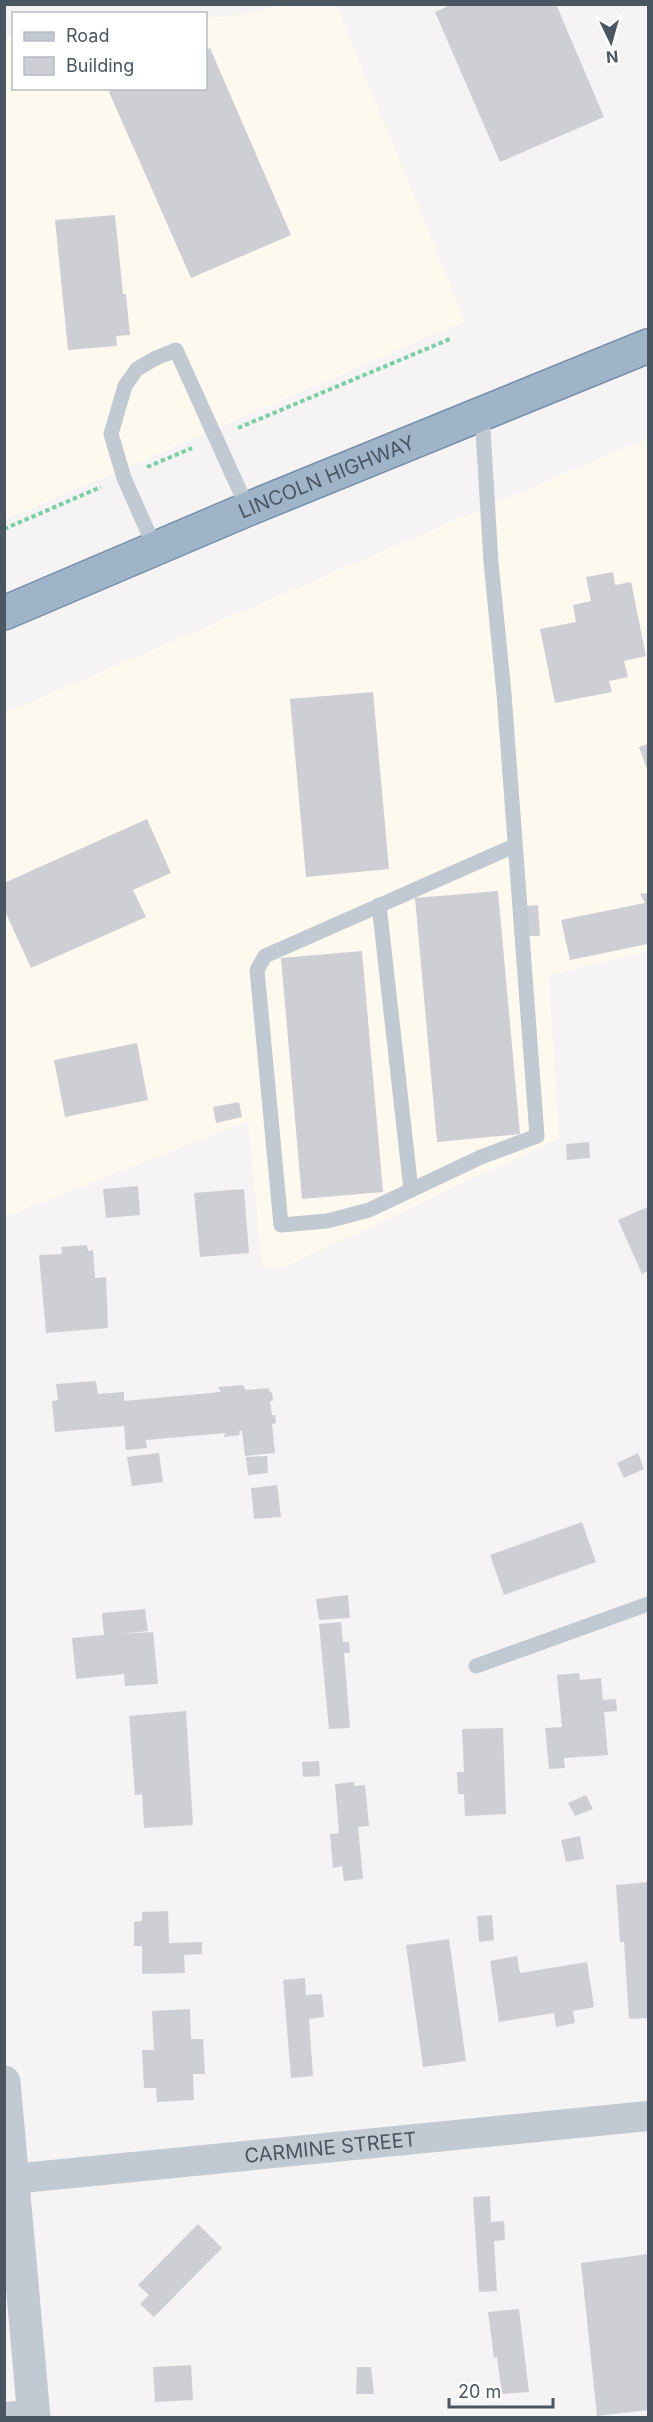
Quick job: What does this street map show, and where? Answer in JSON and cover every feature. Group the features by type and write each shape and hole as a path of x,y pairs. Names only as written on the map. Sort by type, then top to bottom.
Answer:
{"highway":[{"name":"LINCOLN HIGHWAY","path":"4,613 248,509 648,346"}],"street":[{"path":"4,2082 12,2179 24,2417"},
{"name":"CARMINE STREET","path":"12,2179 648,2116"}],"lane":[{"path":"155,548 124,478 111,434 125,386 137,369 156,358 176,350 248,509"},
{"path":"482,414 537,1136 482,1157 369,1210 327,1221 281,1225 257,970 265,956 514,846"},
{"path":"379,905 411,1190"},
{"path":"476,1666 648,1604"}],"shaded area":[{"path":"280,5 336,5 465,321 5,520 4,36 12,35 12,90 207,90 207,18 251,14"},
{"path":"648,438 648,951 549,975 559,1138 285,1267 262,1268 248,1121 5,1217 5,713"}],"building":[{"path":"453,4 556,4 604,117 500,162 435,12"},
{"path":"210,48 291,235 191,278 109,92 113,90 207,90 207,50"},
{"path":"115,215 123,294 126,294 130,335 116,336 117,346 68,350 55,220"},
{"path":"613,572 615,585 631,582 646,656 624,661 628,677 609,681 612,692 555,703 540,629 576,622 573,605 591,601 586,577"},
{"path":"373,692 389,869 306,877 290,699"},
{"path":"648,744 648,772 639,747"},
{"path":"147,819 171,873 133,890 146,917 31,968 4,909 4,883"},
{"path":"498,891 520,1134 437,1142 415,898"},
{"path":"648,893 648,944 570,960 561,920 645,903 640,894"},
{"path":"538,905 540,936 526,936 525,906"},
{"path":"362,951 383,1192 302,1199 281,958"},
{"path":"137,1043 148,1100 65,1117 54,1060"},
{"path":"239,1102 242,1117 216,1123 213,1107"},
{"path":"589,1142 590,1158 567,1160 566,1144"},
{"path":"138,1186 140,1215 106,1218 103,1189"},
{"path":"244,1189 249,1253 200,1257 194,1193"},
{"path":"648,1207 648,1271 642,1274 618,1220"},
{"path":"87,1245 88,1251 93,1250 95,1278 106,1277 108,1328 46,1333 39,1255 62,1254 61,1247"},
{"path":"96,1381 98,1394 124,1392 124,1401 221,1392 218,1387 243,1385 246,1390 269,1388 273,1401 270,1401 272,1415 275,1415 276,1423 272,1424 275,1453 245,1456 242,1431 239,1431 240,1435 224,1437 225,1433 146,1440 147,1448 126,1450 124,1426 55,1432 52,1401 58,1400 56,1384"},
{"path":"159,1453 163,1482 132,1486 127,1457"},
{"path":"638,1453 644,1469 624,1478 617,1463"},
{"path":"267,1456 268,1473 248,1475 246,1457"},
{"path":"277,1485 281,1517 254,1519 251,1488"},
{"path":"582,1522 596,1562 504,1595 490,1555"},
{"path":"348,1595 350,1618 319,1620 316,1599"},
{"path":"145,1609 148,1631 120,1634 153,1632 158,1684 125,1686 124,1674 76,1679 72,1638 104,1635 102,1613"},
{"path":"341,1622 343,1642 349,1642 350,1653 344,1653 350,1728 329,1729 319,1624"},
{"path":"579,1673 580,1680 601,1678 603,1700 616,1699 617,1711 604,1712 608,1755 564,1758 565,1768 549,1769 545,1728 562,1727 557,1675"},
{"path":"186,1711 193,1825 144,1828 142,1794 135,1795 129,1716"},
{"path":"503,1728 506,1814 465,1816 464,1794 458,1794 457,1772 464,1772 462,1729"},
{"path":"319,1761 320,1776 303,1777 302,1762"},
{"path":"354,1782 354,1786 365,1785 369,1826 358,1827 363,1879 344,1881 342,1866 333,1868 330,1834 339,1833 335,1784"},
{"path":"586,1795 593,1809 575,1816 568,1803"},
{"path":"580,1836 584,1859 566,1862 561,1840"},
{"path":"648,1882 648,2018 629,2019 624,1942 620,1942 616,1885"},
{"path":"168,1911 169,1943 202,1942 202,1954 184,1955 185,1973 142,1974 142,1946 134,1946 134,1922 142,1921 142,1912"},
{"path":"492,1915 494,1940 479,1942 477,1916"},
{"path":"449,1939 466,2061 423,2067 406,1945"},
{"path":"517,1956 520,1973 587,1962 594,2007 573,2011 575,2023 556,2027 554,2013 499,2022 490,1961"},
{"path":"305,1978 306,1995 322,1994 324,2017 309,2019 313,2076 291,2078 283,1980"},
{"path":"190,2009 191,2039 203,2039 205,2074 193,2074 194,2100 157,2102 156,2088 144,2088 142,2050 154,2050 152,2011"},
{"path":"490,2196 491,2222 504,2221 505,2240 494,2241 497,2291 479,2292 473,2197"},
{"path":"198,2224 222,2248 154,2317 140,2304 149,2295 138,2285"},
{"path":"648,2254 648,2410 597,2416 581,2263"},
{"path":"519,2309 529,2392 502,2394 497,2357 494,2358 488,2312"},
{"path":"191,2365 193,2400 155,2402 153,2367"},
{"path":"357,2367 371,2367 374,2394 356,2394"}]}
